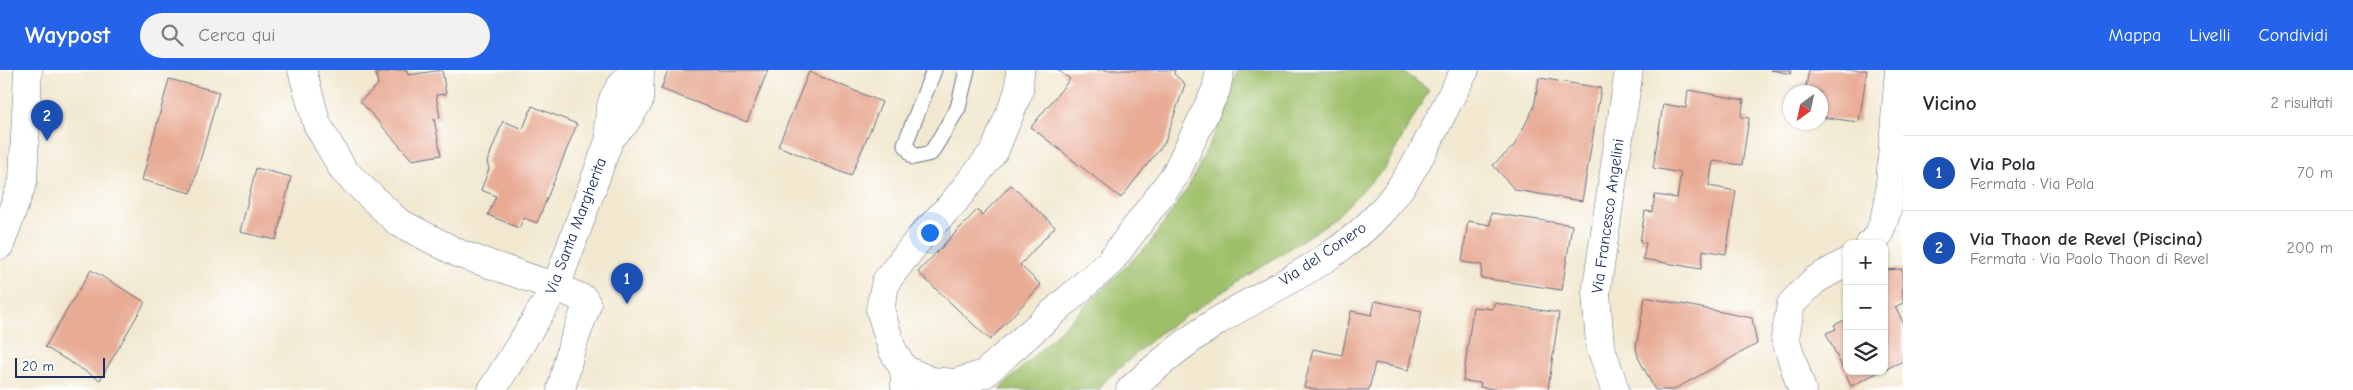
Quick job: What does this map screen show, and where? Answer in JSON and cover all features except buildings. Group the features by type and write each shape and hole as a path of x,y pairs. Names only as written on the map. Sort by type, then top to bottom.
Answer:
{"street":[{"path":"0,245 23,181 28,70"},
{"path":"302,70 317,124 344,171 398,222 460,254 556,287 584,299 587,305 571,349 561,390"},
{"name":"Via Santa Margherita","path":"610,138 608,121 616,90 636,70"},
{"name":"Via Santa Margherita","path":"492,390 556,287 610,138 625,123 639,100 640,70"},
{"path":"1020,70 1019,91 995,150 954,202 919,239 886,281 880,309 892,349 904,379 956,383 984,374 1110,262 1175,175 1216,90 1220,70"},
{"name":"Via del Conero","path":"1130,390 1170,353 1215,323 1324,258 1363,230 1380,213 1414,169 1465,70"},
{"name":"Via Francesco Angelini","path":"1615,390 1600,345 1596,293 1629,70"},
{"path":"1875,240 1878,237 1888,208 1899,70"},
{"path":"1802,390 1785,338 1792,304 1814,280 1843,264"}],"lane":[{"path":"26,101 42,70"},
{"path":"934,70 905,144 914,156 931,153 958,108 967,70"}],"green space":[{"path":"1237,70 1400,70 1429,90 1385,168 1333,220 1158,334 1105,381 1099,390 999,390 1150,243 1188,188 1223,117"}],"place":[{"name":"Via Thaon de Revel (Piscina)","path":"47,141"},
{"name":"Via Pola","path":"627,304"}]}
